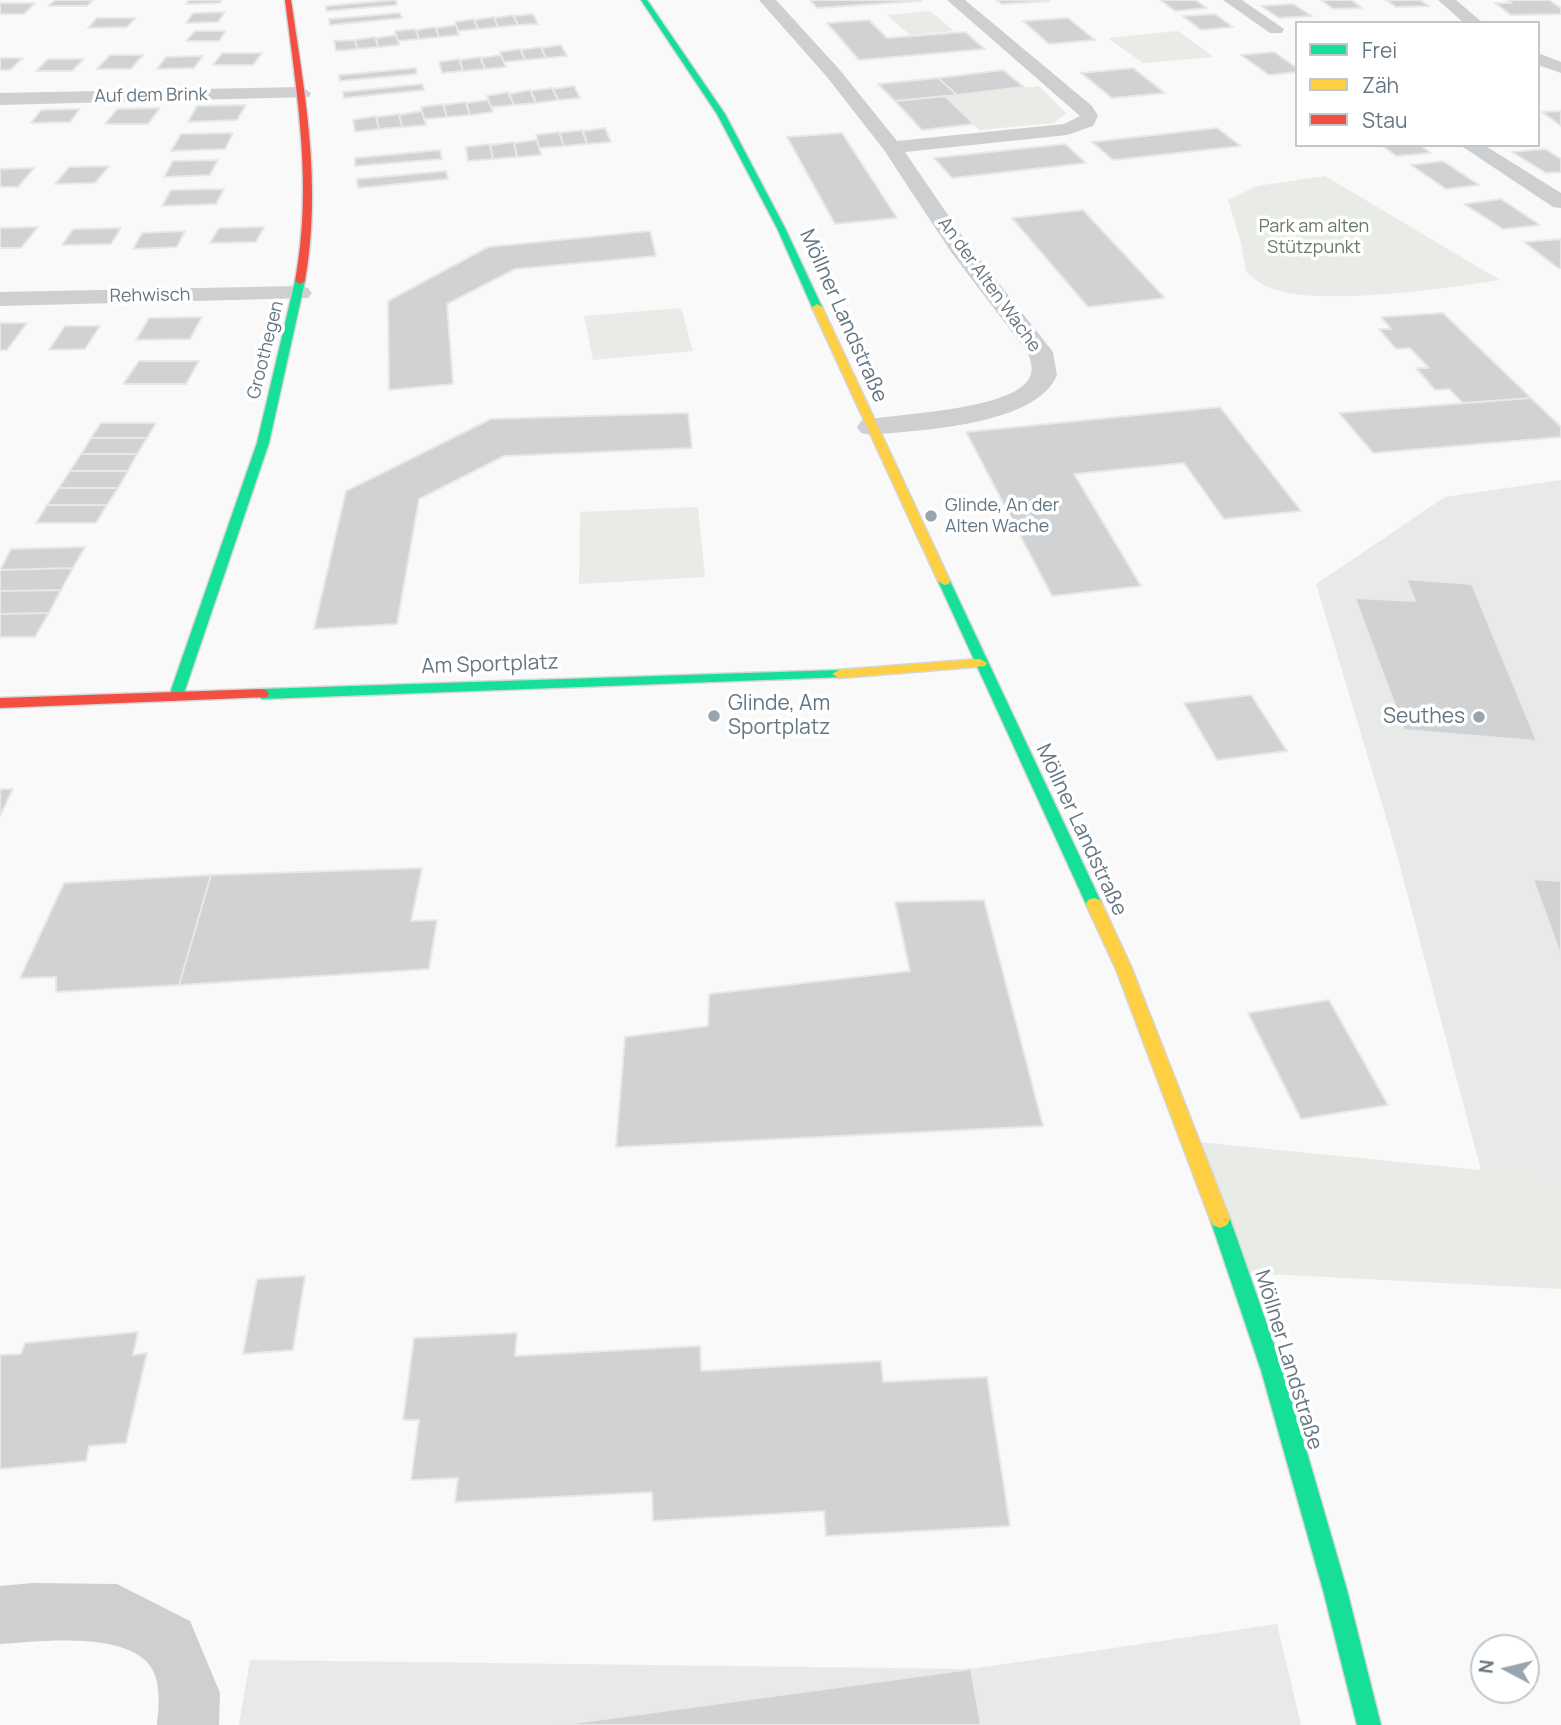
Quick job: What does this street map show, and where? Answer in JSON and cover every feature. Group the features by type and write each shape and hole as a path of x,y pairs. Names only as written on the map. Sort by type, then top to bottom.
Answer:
{"street":[{"name":"Groothegen","path":"176,696 263,443 300,293 305,262 310,170 288,0"},
{"name":"Möllner Landstraße","path":"644,0 733,137 781,228 980,663 1124,969 1205,1176 1272,1370 1335,1590 1368,1725"},
{"name":"An der Alten Wache","path":"767,0 833,73 892,147 959,247 1040,352 1045,365 1043,379 1017,401 970,414 871,427"},
{"path":"892,147 1067,129 1086,122 1088,116 1085,110 955,0"},
{"path":"1231,0 1239,0"},
{"path":"1231,0 1276,29"},
{"path":"1446,0 1472,21"},
{"path":"1540,59 1560,68"},
{"path":"1540,68 1560,68"},
{"name":"Auf dem Brink","path":"0,99 302,93"},
{"path":"1473,147 1561,202"},
{"name":"Rehwisch","path":"0,299 300,293"},
{"name":"Am Sportplatz","path":"0,703 758,677 913,670 980,663"},
{"path":"0,1615 33,1612 117,1613 169,1642 190,1693 188,1725"}],"shaded area":[{"path":"1561,480 1561,1178 1481,1170 1394,844 1316,584 1445,497"},
{"path":"1277,1624 1301,1725 239,1725 250,1660 971,1669"}],"green space":[{"path":"930,11 954,31 910,35 887,15"},
{"path":"1178,31 1214,57 1143,63 1108,38"},
{"path":"1039,86 1066,113 1054,123 979,130 945,96"},
{"name":"Park am alten Stützpunkt","path":"1325,176 1500,280 1348,296 1289,293 1262,284 1246,272 1240,239 1228,200 1257,186"},
{"path":"681,308 693,351 593,360 584,316"},
{"path":"698,507 705,577 579,584 580,512"},
{"path":"1198,1142 1561,1178 1561,1289 1248,1273"}],"building":[{"path":"55,0 93,0 87,6 48,6"},
{"path":"189,0 222,0 220,3 186,4"},
{"path":"396,0 397,5 326,11 326,6"},
{"path":"810,0 920,0 921,1 817,8"},
{"path":"996,0 1049,0 1050,1 1002,4"},
{"path":"1160,0 1195,0 1207,8 1175,11"},
{"path":"1321,0 1351,0 1362,8 1333,9"},
{"path":"1386,0 1420,0 1429,6 1396,7"},
{"path":"1507,0 1549,0 1561,8 1561,14 1511,15 1495,3 1512,3"},
{"path":"0,3 35,3 24,14 0,14"},
{"path":"1293,4 1312,16 1279,18 1261,6"},
{"path":"225,12 218,22 186,23 193,13"},
{"path":"400,13 402,18 330,25 329,19"},
{"path":"533,14 538,24 518,25 514,16"},
{"path":"1215,14 1233,27 1201,30 1183,16"},
{"path":"513,15 518,25 498,27 494,18"},
{"path":"494,17 498,27 478,29 474,20"},
{"path":"97,18 136,18 127,27 88,28"},
{"path":"1068,18 1095,40 1049,44 1023,21"},
{"path":"474,19 478,29 458,31 455,22"},
{"path":"869,20 887,38 965,32 985,49 859,60 827,23"},
{"path":"456,25 459,35 439,37 436,28"},
{"path":"435,27 439,37 419,39 416,30"},
{"path":"415,29 419,39 398,41 395,31"},
{"path":"195,31 226,31 219,41 186,41"},
{"path":"396,35 399,45 378,47 376,38"},
{"path":"375,37 378,47 357,49 355,40"},
{"path":"355,40 357,49 336,51 334,41"},
{"path":"561,45 567,56 546,58 541,48"},
{"path":"541,47 546,58 525,60 521,50"},
{"path":"520,49 525,60 504,62 500,52"},
{"path":"1274,52 1295,67 1295,72 1269,75 1241,55"},
{"path":"222,53 262,53 253,65 213,65"},
{"path":"110,55 143,55 131,69 97,69"},
{"path":"501,55 506,67 485,69 481,58"},
{"path":"203,56 194,68 157,69 166,57"},
{"path":"480,57 485,69 463,71 460,60"},
{"path":"0,58 23,58 10,70 0,70"},
{"path":"48,59 84,59 72,71 36,71"},
{"path":"459,59 463,71 442,73 439,62"},
{"path":"416,68 417,74 340,81 339,75"},
{"path":"1133,68 1165,93 1112,98 1081,73"},
{"path":"1003,70 1024,87 957,95 938,78"},
{"path":"938,78 957,95 895,101 878,84"},
{"path":"422,84 424,90 344,98 343,92"},
{"path":"574,86 580,98 558,100 553,89"},
{"path":"552,88 558,100 536,103 531,91"},
{"path":"530,90 536,103 514,105 509,94"},
{"path":"508,92 514,105 491,107 487,96"},
{"path":"945,96 974,124 922,130 895,101"},
{"path":"488,100 493,112 470,115 466,103"},
{"path":"466,102 470,115 447,117 443,105"},
{"path":"443,104 447,117 424,119 421,107"},
{"path":"246,105 237,120 188,122 197,106"},
{"path":"160,108 148,124 105,124 117,109"},
{"path":"80,109 70,122 31,123 41,110"},
{"path":"422,111 426,125 402,127 399,115"},
{"path":"1561,111 1561,126 1542,112"},
{"path":"399,114 402,127 379,129 376,117"},
{"path":"376,116 379,129 355,132 353,120"},
{"path":"605,128 611,142 587,144 583,131"},
{"path":"1217,128 1241,146 1113,160 1092,142"},
{"path":"582,130 587,144 564,146 559,133"},
{"path":"559,132 564,146 539,148 536,135"},
{"path":"233,133 225,149 171,151 181,134"},
{"path":"842,133 897,218 835,224 787,137"},
{"path":"537,140 541,155 517,157 514,143"},
{"path":"514,142 517,157 493,159 490,145"},
{"path":"490,144 493,159 468,161 466,147"},
{"path":"1065,144 1086,163 952,178 934,158"},
{"path":"1384,147 1423,147 1431,153 1396,156"},
{"path":"1545,149 1561,159 1561,172 1546,173 1512,152"},
{"path":"440,150 442,159 355,166 355,158"},
{"path":"218,160 210,175 164,177 173,161"},
{"path":"1443,161 1479,185 1446,189 1411,165"},
{"path":"109,166 95,183 55,184 69,167"},
{"path":"34,168 18,187 0,187 0,169"},
{"path":"446,171 448,179 358,188 357,179"},
{"path":"224,189 216,204 162,206 171,190"},
{"path":"1501,199 1540,225 1503,229 1464,204"},
{"path":"1083,210 1165,298 1088,307 1012,218"},
{"path":"38,227 21,248 0,248 0,228"},
{"path":"264,227 256,242 210,243 219,228"},
{"path":"121,228 111,244 62,245 73,229"},
{"path":"185,231 177,247 133,249 142,233"},
{"path":"650,231 656,256 515,269 447,304 453,384 389,390 388,301 488,247"},
{"path":"1561,239 1561,268 1524,242"},
{"path":"1443,313 1531,398 1463,403 1449,389 1435,390 1416,368 1429,368 1410,348 1396,349 1379,329 1391,329 1381,317"},
{"path":"202,317 190,339 136,340 149,318"},
{"path":"0,323 27,323 7,350 0,350"},
{"path":"65,326 100,326 85,349 49,350"},
{"path":"139,361 199,361 186,384 123,384"},
{"path":"1531,398 1561,427 1561,437 1373,453 1339,413"},
{"path":"1220,407 1301,511 1224,519 1184,463 1074,474 1141,586 1052,596 966,432"},
{"path":"688,413 692,448 504,456 419,499 397,624 314,629 346,491 491,419"},
{"path":"101,423 156,423 147,438 91,438"},
{"path":"91,438 147,438 137,454 81,454"},
{"path":"81,454 137,454 128,471 70,471"},
{"path":"70,471 128,471 118,488 59,488"},
{"path":"59,488 118,488 107,505 47,505"},
{"path":"47,505 107,505 96,523 36,523"},
{"path":"85,547 73,568 0,570 11,549"},
{"path":"73,568 61,590 0,591 0,570"},
{"path":"1406,579 1472,584 1537,741 1404,730 1355,598 1415,601"},
{"path":"61,590 49,613 0,614 0,591"},
{"path":"49,613 35,637 0,637 0,614"},
{"path":"1251,695 1287,751 1217,760 1184,703"},
{"path":"0,789 13,789 0,816"},
{"path":"422,868 411,921 437,920 429,969 179,985 211,875"},
{"path":"211,875 179,985 56,992 56,977 20,978 64,883"},
{"path":"1533,879 1561,881 1561,956"},
{"path":"984,900 1043,1126 616,1147 625,1037 708,1026 709,994 910,971 895,902"},
{"path":"1329,1000 1388,1105 1301,1119 1248,1013"},
{"path":"305,1276 293,1350 243,1354 257,1279"},
{"path":"138,1332 133,1355 147,1353 126,1443 89,1446 86,1461 0,1469 0,1355 21,1354 25,1343"},
{"path":"517,1333 515,1356 700,1346 701,1371 881,1361 883,1382 987,1377 1010,1526 826,1536 824,1511 653,1521 652,1492 455,1502 458,1478 411,1480 419,1420 403,1420 414,1338"},
{"path":"971,1669 981,1725 560,1725"}],"traffic: fast":[{"path":"644,0 721,114 781,228 817,307"},
{"path":"176,696 263,443 300,281"},
{"path":"944,581 1094,904"},
{"path":"262,694 839,674"},
{"path":"1220,1219 1272,1370 1335,1590 1369,1725"}],"traffic: slow":[{"path":"817,307 944,581"},
{"path":"839,674 980,663"},
{"path":"1094,904 1124,969 1220,1219"}],"traffic: jam":[{"path":"288,0 303,105 309,176 309,211 300,281"},
{"path":"0,703 262,694"}],"place":[{"name":"Glinde, An der Alten Wache","path":"931,516"},
{"name":"Glinde, Am Sportplatz","path":"714,716"},
{"name":"Seuthes","path":"1479,717"}]}
